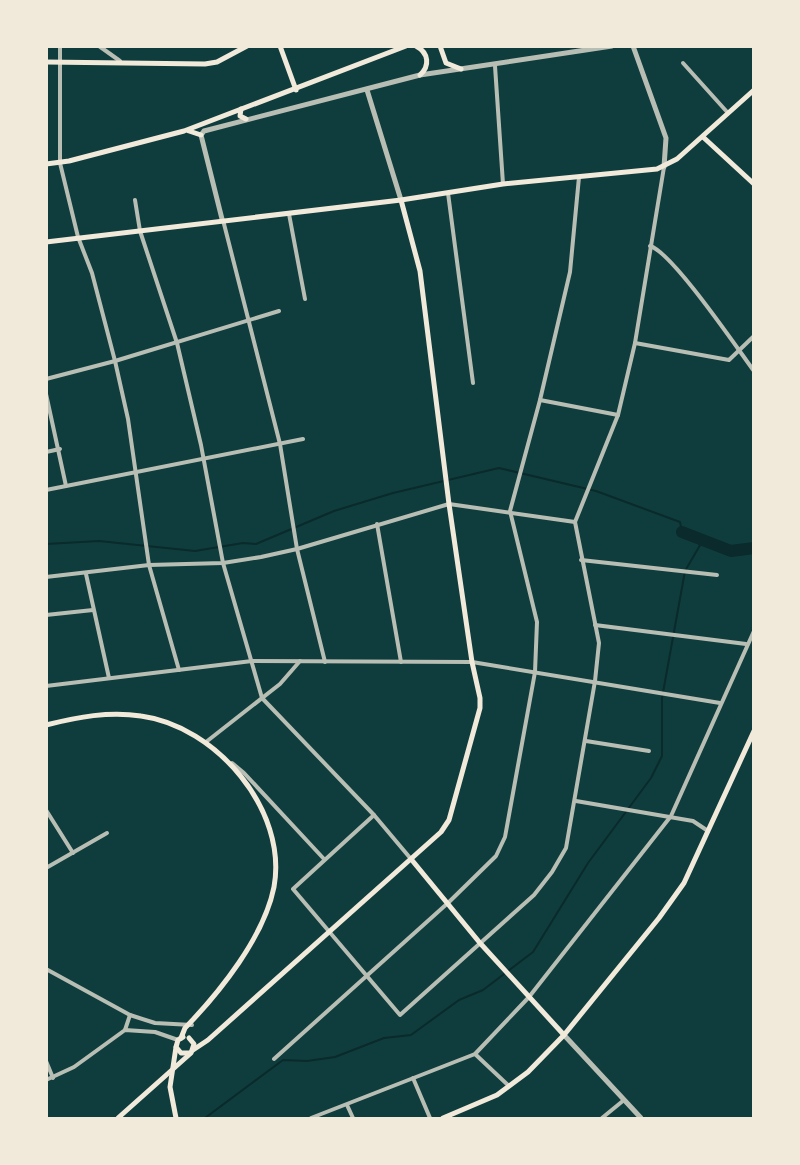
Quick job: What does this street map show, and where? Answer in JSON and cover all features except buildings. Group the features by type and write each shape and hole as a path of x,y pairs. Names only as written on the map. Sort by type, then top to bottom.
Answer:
{"main road":[{"path":"46,62 211,63 247,46"},
{"path":"280,46 296,90"},
{"path":"46,164 60,163 184,130 242,107 296,90 406,46"},
{"path":"416,46 424,52 427,60 425,69 420,75"},
{"path":"440,46 446,63 461,69"},
{"path":"46,242 222,219 401,200 503,184 664,167 703,137 753,92"},
{"path":"242,107 239,114 246,119"},
{"path":"184,130 201,135"},
{"path":"703,137 753,184"},
{"path":"177,1047 184,1055 208,1040 441,832 449,820 480,708 449,504 420,271 401,200"},
{"path":"46,725 111,713 144,716 171,725 206,742 224,758 256,798 263,813 275,860 274,885 268,910 257,935 180,1039 171,1073 176,1119"},
{"path":"443,1119 510,1087 564,1035 660,918 684,883 753,731"},
{"path":"411,859 449,902 480,943 564,1035"},
{"path":"118,1119 171,1073 192,1051 191,1024"},
{"path":"180,1039 208,1040"}],"street":[{"path":"60,46 58,63 60,163 78,237 92,273 116,361 137,472 148,565 179,670"},
{"path":"99,46 124,64"},
{"path":"325,662 297,549 280,444 201,135 204,131 246,119 420,75 495,66 612,46"},
{"path":"374,815 293,889 400,1015 534,894 552,872 566,848 586,741 598,643 575,522 618,415 635,343 664,167 666,138 632,47"},
{"path":"106,64 108,54"},
{"path":"683,63 728,113"},
{"path":"495,66 503,184"},
{"path":"367,90 401,200"},
{"path":"274,1059 366,974 449,902 496,856 505,837 535,672 537,622 510,511 540,400 570,272 579,177"},
{"path":"448,193 473,383"},
{"path":"135,200 140,231 177,343 223,563 262,698 374,815 411,859"},
{"path":"288,213 305,299"},
{"path":"650,246 657,248 684,278 753,371"},
{"path":"46,379 116,361 279,311"},
{"path":"635,343 729,360 740,352 753,336"},
{"path":"46,394 60,449 66,486"},
{"path":"540,400 618,415"},
{"path":"46,490 303,439"},
{"path":"46,452 60,449"},
{"path":"46,577 148,565 223,563 297,549 449,504 575,522"},
{"path":"376,524 401,662"},
{"path":"581,560 717,574"},
{"path":"86,574 109,678"},
{"path":"46,615 93,610"},
{"path":"595,625 746,644"},
{"path":"311,1119 475,1054 529,997 671,816 753,631"},
{"path":"46,686 252,661 472,662 720,703"},
{"path":"206,742 296,669 300,661"},
{"path":"586,741 649,751"},
{"path":"224,758 243,773 324,859"},
{"path":"576,801 671,816 693,821 709,831"},
{"path":"46,810 73,853"},
{"path":"46,868 107,832"},
{"path":"46,969 130,1015 155,1023 191,1024"},
{"path":"46,1080 74,1067 124,1030 130,1015"},
{"path":"155,1023 155,1032"},
{"path":"124,1030 155,1032 180,1039"},
{"path":"564,1035 641,1119"},
{"path":"475,1054 510,1087"},
{"path":"46,1061 53,1078"},
{"path":"413,1078 430,1119"},
{"path":"602,1119 624,1100"},
{"path":"347,1105 353,1119"}],"waterway":[{"path":"46,544 99,541 195,551 243,543 256,544 334,511 393,493 499,468 596,491 680,522 682,532"},
{"path":"682,532 731,551 754,548"},
{"path":"205,1118 283,1060 307,1061 335,1057 384,1038 411,1035 459,1000 483,990 533,952 588,863 651,778 662,756 662,698 685,571 703,540"}]}
